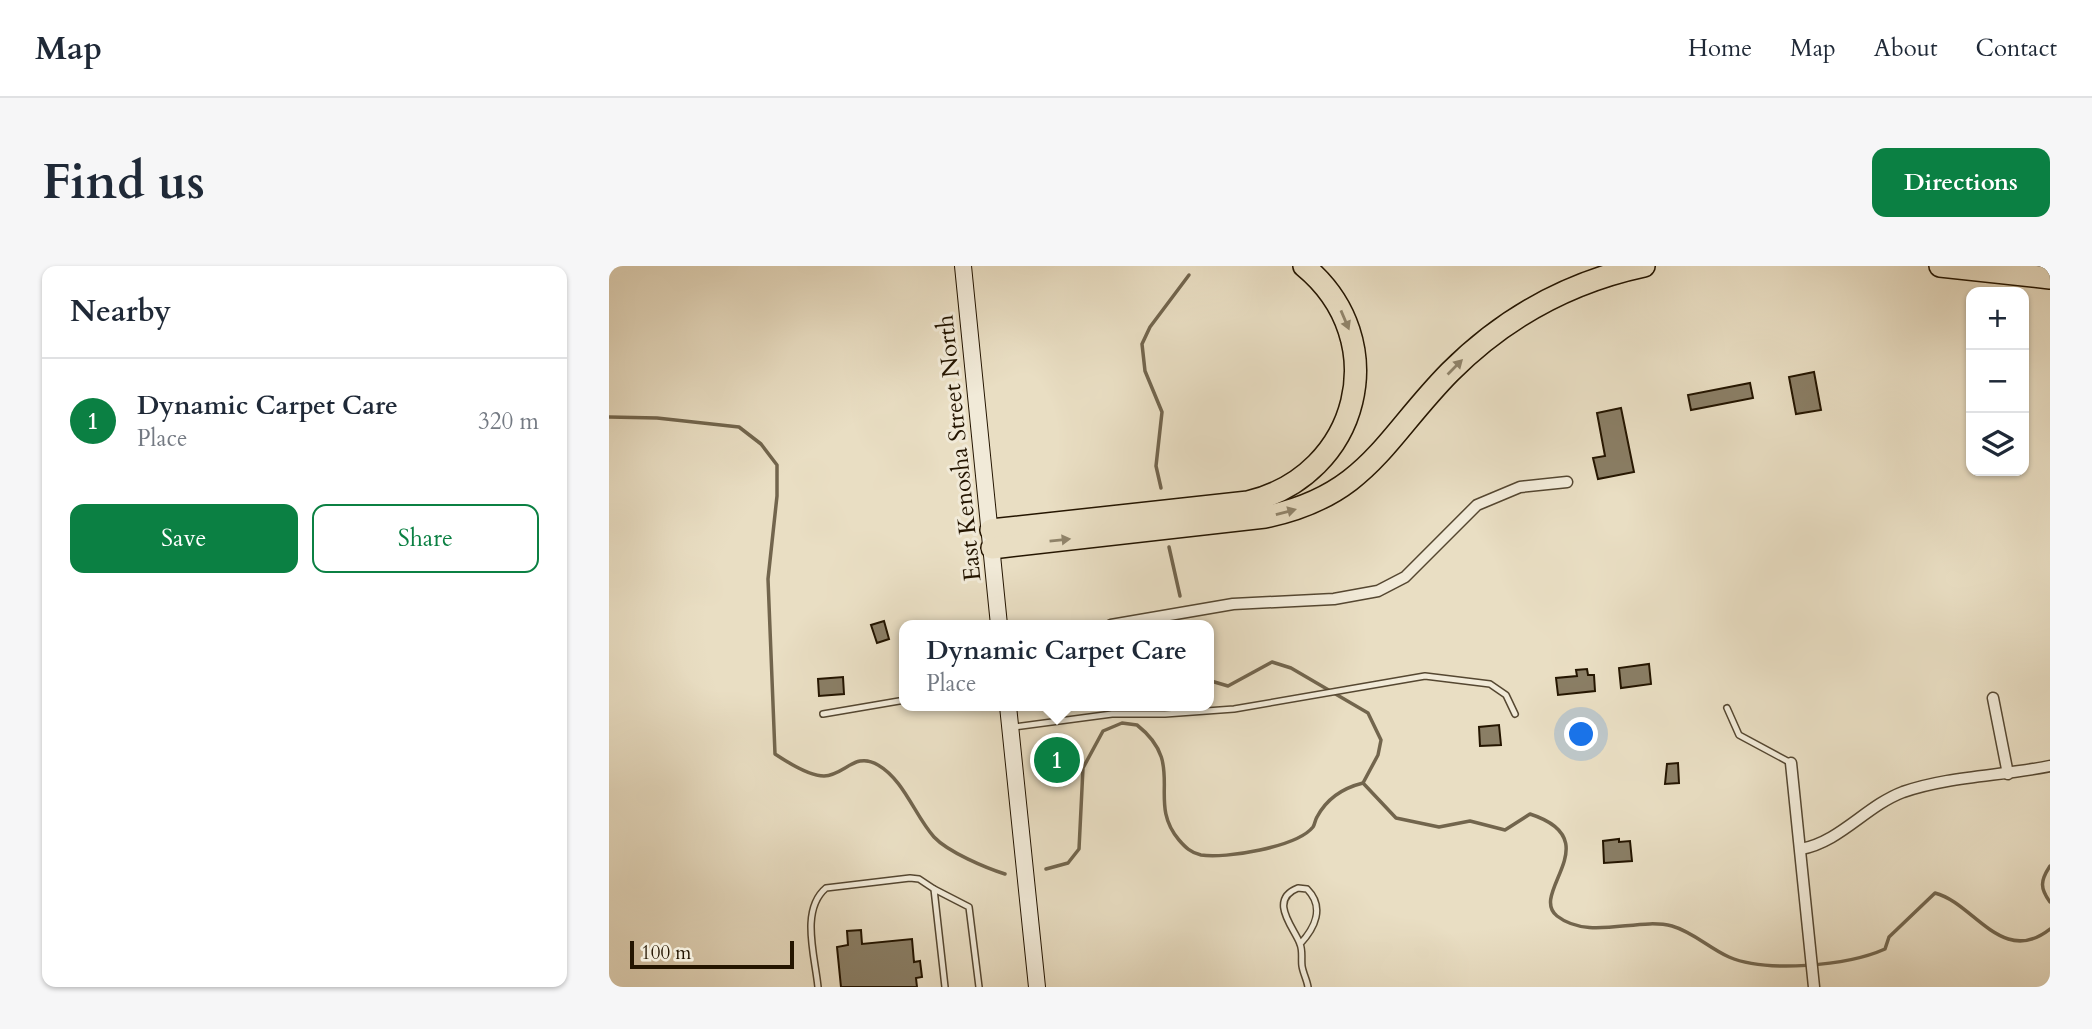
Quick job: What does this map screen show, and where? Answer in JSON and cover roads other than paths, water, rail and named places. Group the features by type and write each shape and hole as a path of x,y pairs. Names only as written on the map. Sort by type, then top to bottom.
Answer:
{"highway":[{"path":"991,539 1073,522 1248,502 1287,488 1323,458 1344,426 1355,382 1350,332 1332,295 1304,266"},
{"path":"991,539 1265,517 1306,506 1338,490 1367,467 1447,375 1501,327 1536,305 1580,284 1644,266"},
{"path":"1940,266 2050,278"}],"main road":[{"name":"East Kenosha Street North","path":"963,266 999,620"},
{"path":"1008,711 1037,987"}],"street":[{"path":"1140,620 1233,604 1335,599 1378,591 1405,577 1477,505 1520,487 1567,482"},
{"path":"1993,698 2008,775"},
{"path":"1791,763 1814,987"},
{"path":"1801,849 1821,844 1867,811 1899,794 1928,785 2008,775 2050,766"}],"lane":[{"path":"1214,710 1234,709 1425,676 1476,680 1499,689 1506,695 1515,714"},
{"path":"823,714 899,701"},
{"path":"1727,708 1739,735 1791,763"},
{"path":"1010,727 1112,714 1185,711"},
{"path":"818,987 811,915 812,905 826,888 910,878 919,879 969,907 979,987"},
{"path":"1300,944 1315,924 1317,915 1315,899 1307,889 1298,888 1288,896 1285,905 1286,919 1300,944 1302,970 1308,987"},
{"path":"934,889 945,987"}],"waterway":[{"path":"1161,488 1156,466 1162,412 1145,371 1142,344 1150,327 1189,275"},
{"path":"609,417 657,418 739,427 761,444 777,465 777,496 768,579 775,754 798,768 824,776 856,762 870,761 878,765 895,780 940,843 968,859 1005,874"},
{"path":"1169,547 1180,596"},
{"path":"1046,869 1068,863 1079,849 1083,768 1103,731 1122,723 1137,725 1152,740 1164,768 1165,811 1170,825 1186,847 1201,855 1243,853 1292,840 1313,827 1321,810 1331,799 1342,791 1363,783 1378,755 1381,740 1368,713 1291,668 1272,662 1228,686 1214,682"},
{"path":"1363,783 1396,818 1439,827 1470,821 1505,830 1530,814 1553,825 1564,838 1566,852 1552,894 1551,906 1557,916 1584,927 1644,924 1672,926 1729,957 1745,962 1807,965 1869,955 1885,949 1889,937 1935,893 1963,908 2003,937 2017,941 2033,939 2050,929"},
{"path":"2050,866 2043,884 2044,893 2050,902"}],"place":[{"name":"Dynamic Carpet Care","path":"1057,760"}]}
